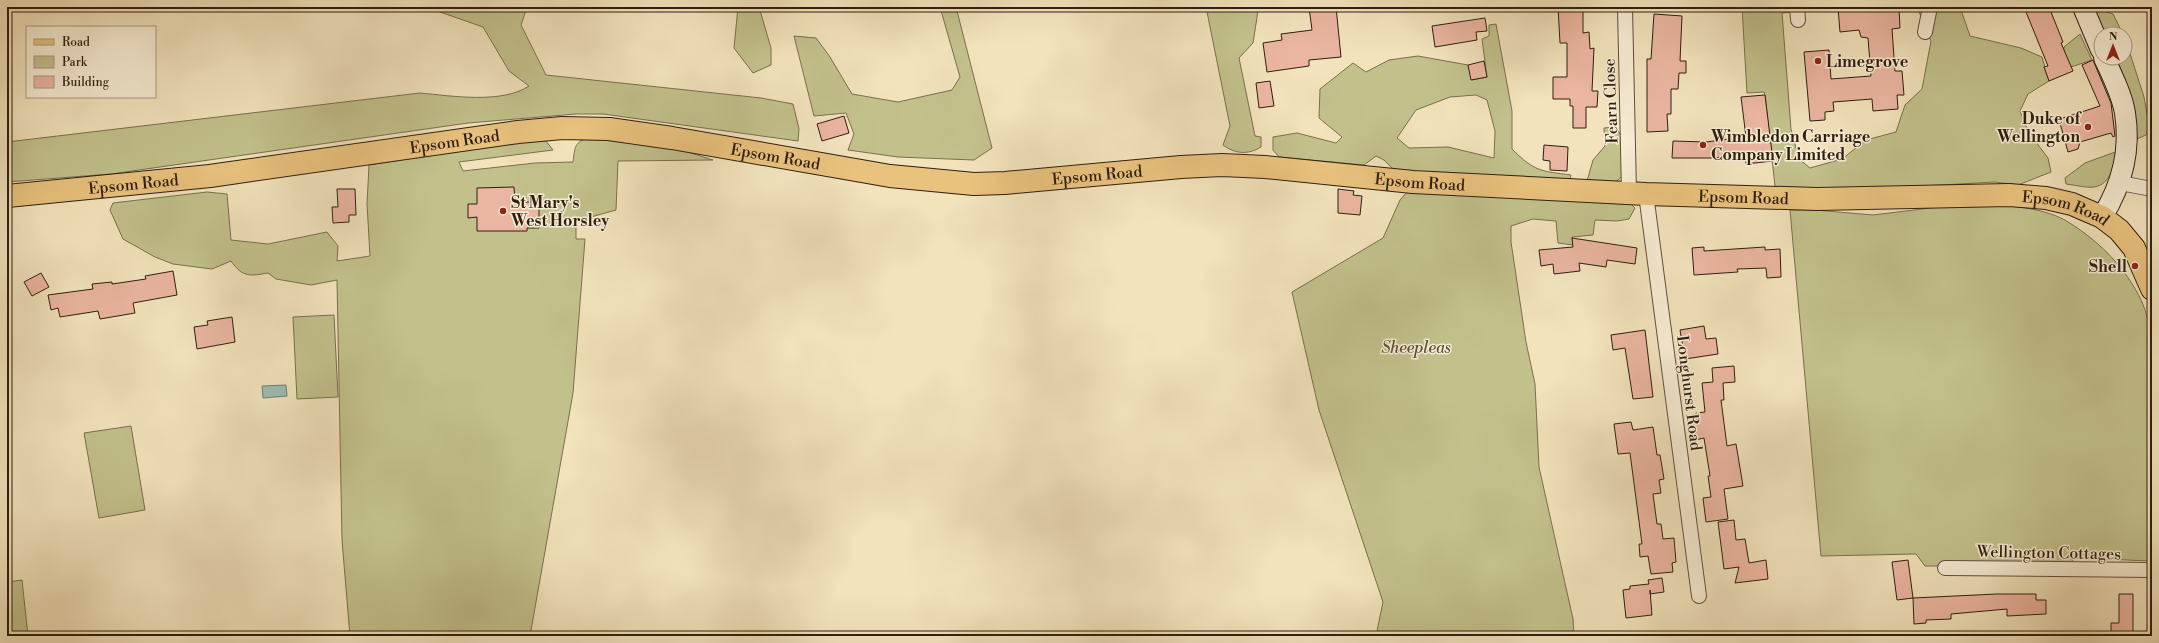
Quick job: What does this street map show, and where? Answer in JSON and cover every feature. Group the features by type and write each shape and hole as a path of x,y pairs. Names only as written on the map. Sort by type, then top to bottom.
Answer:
{"main road":[{"path":"2083,7 2093,31"},
{"path":"2102,217 2115,197 2125,160 2125,113 2107,66"},
{"name":"Epsom Road","path":"7,196 210,176 451,141 562,128 609,129 672,138 890,176 943,182 1005,183 1181,167 1222,165 1265,166 1413,182 1516,186 1637,194 1817,199 2009,195 2046,198 2072,204 2102,217 2119,230 2134,248 2152,289"}],"street":[{"name":"Fearn Close","path":"1625,7 1637,194"},
{"path":"1925,32 1929,12 1927,7"},
{"path":"2120,183 2152,189"},
{"name":"Longhurst Road","path":"1637,194 1700,596"},
{"name":"Wellington Cottages","path":"1945,568 2152,570"}],"green space":[{"path":"438,7 527,7 521,25 546,75 761,98 793,104 799,129 798,141 603,114 576,114 468,123 111,174 7,182 7,142 420,93 461,97 491,97 518,92 529,86 509,71 483,27 440,12"},
{"path":"738,7 759,7 771,48 771,65 753,73 734,48"},
{"path":"940,7 956,7 992,148 974,160 898,157 848,150 854,134 846,113 814,116 794,36 816,38 830,57 852,94 898,102 952,90 960,77"},
{"path":"1206,7 1256,7 1258,11 1253,43 1239,58 1255,136 1261,137 1261,147 1256,150 1237,152 1223,145 1230,126"},
{"path":"1742,7 1794,7 1794,12 1782,13 1791,129 1799,159 1810,168 1842,159 1866,140 1896,132 1905,105 1922,89 1931,41 1917,7 1960,7 1970,36 2021,48 2042,57 2049,81 2028,94 2020,111 2029,133 2048,158 2051,172 2018,185 1995,182 1849,190 1788,189 1775,186 1765,95 1764,92 1747,93"},
{"path":"2100,10 2113,14 2119,26 2100,26 2095,13"},
{"path":"1496,24 1512,111 1512,149 1533,166 1545,171 1571,175 1570,180 1395,171 1384,160 1376,156 1364,165 1279,157 1273,150 1273,137 1297,133 1336,143 1342,137 1319,118 1320,89 1353,63 1366,72 1389,60 1418,56 1468,65 1472,80 1487,77 1482,39 1489,36 1489,25","holes":["1476,95 1487,100 1495,131 1494,158 1448,147 1409,148 1397,138 1416,110 1450,97"]},
{"path":"2080,34 2092,60 2071,67 2063,59 2064,47"},
{"path":"2133,63 2144,97 2149,125 2146,135 2137,139 2129,95 2120,66 2133,66"},
{"path":"1616,127 1623,139 1624,175 1613,184 1587,181 1593,160 1605,146 1604,128"},
{"path":"590,137 669,146 713,160 618,161 616,210 576,221 576,239 585,239 573,393 530,636 350,636 342,540 337,280 311,285 276,279 268,273 252,275 243,273 235,267 231,261 212,269 173,264 155,257 123,239 110,210 113,203 207,192 227,194 231,240 268,244 327,232 338,246 337,261 370,256 367,204 369,165 536,139 546,141 553,150 459,162 463,171 535,163 573,162 574,152 578,143"},
{"path":"2118,151 2118,156 2109,177 2099,186 2088,187 2066,184 2065,178 2085,163"},
{"name":"Sheepleas","path":"1408,191 1628,201 1635,208 1629,219 1617,221 1595,220 1593,235 1572,237 1573,245 1558,243 1556,221 1533,219 1511,226 1511,242 1526,342 1535,384 1539,467 1573,619 1574,636 1376,636 1383,602 1319,410 1292,292 1383,238 1400,200"},
{"path":"1997,204 2047,213 2063,219 2087,235 2119,265 2128,277 2142,302 2147,315 2152,338 2152,561 2075,558 2068,566 1925,566 1916,554 1821,556 1790,210 1815,210 1873,215 1955,205"},
{"path":"334,315 338,397 297,399 293,317"},
{"path":"131,426 145,510 99,518 84,433"},
{"path":"22,580 28,636 7,636 7,582"}],"water":[{"path":"286,385 287,396 263,398 262,386"}],"building":[{"path":"1309,7 1336,7 1341,57 1309,60 1309,66 1267,72 1263,43 1282,40 1281,34 1312,30"},
{"path":"1558,7 1583,7 1583,33 1589,32 1590,49 1594,48 1592,91 1598,91 1597,107 1586,107 1586,128 1573,128 1573,106 1570,106 1570,99 1553,99 1553,77 1567,77 1567,43 1560,43"},
{"name":"Limegrove","path":"1899,7 1900,28 1892,29 1895,71 1902,71 1904,95 1897,95 1898,109 1873,111 1872,99 1833,102 1834,111 1825,112 1825,120 1810,121 1804,52 1829,50 1831,79 1871,76 1868,38 1861,37 1859,30 1840,32 1838,8"},
{"path":"2024,7 2049,7 2063,42 2061,43 2073,71 2049,81 2044,67 2048,66"},
{"path":"1654,14 1682,16 1680,61 1686,61 1686,73 1679,73 1678,89 1671,89 1671,114 1667,114 1668,131 1647,132 1647,59 1651,59"},
{"path":"1485,18 1487,31 1476,32 1477,40 1435,47 1432,26"},
{"name":"Duke of Wellington","path":"2093,60 2093,66 2096,66 2111,103 2115,136 2113,137 2111,133 2080,142 2078,149 2068,152 2060,123 2063,118 2100,106 2082,65"},
{"path":"1484,61 1487,77 1471,80 1468,65"},
{"path":"1270,81 1274,106 1259,108 1256,83"},
{"path":"1765,95 1773,161 1746,164 1745,153 1715,158 1672,158 1673,141 1706,142 1746,137 1741,97"},
{"path":"844,116 849,133 822,141 817,124"},
{"path":"1544,145 1568,147 1567,171 1550,170 1550,161 1543,160"},
{"name":"St Mary's West Horsley","path":"514,187 515,202 539,202 539,228 527,228 527,231 477,231 477,217 468,218 468,204 477,204 477,188"},
{"path":"337,189 355,189 356,215 349,215 349,222 333,223 332,207 338,207"},
{"path":"1338,189 1354,191 1353,195 1362,196 1360,215 1338,213"},
{"path":"1572,238 1637,248 1635,264 1607,260 1606,267 1579,263 1580,271 1554,274 1553,264 1541,266 1539,250 1573,247"},
{"path":"1704,247 1704,251 1765,247 1765,250 1780,249 1781,277 1767,278 1766,268 1737,269 1738,272 1694,275 1692,248"},
{"path":"173,271 177,295 133,303 135,313 100,319 98,311 60,317 58,308 51,310 48,295 93,289 92,284 112,282 112,284 146,279 145,276"},
{"path":"41,273 49,287 32,296 24,282"},
{"path":"232,317 235,342 197,349 194,327 208,325 207,321"},
{"path":"1704,326 1706,339 1716,338 1718,354 1685,359 1680,330"},
{"path":"1645,330 1653,397 1633,399 1625,348 1613,350 1611,335"},
{"path":"1734,366 1735,382 1723,383 1724,400 1721,400 1727,446 1736,444 1743,486 1724,489 1728,519 1706,522 1703,498 1711,497 1708,476 1710,476 1704,438 1695,440 1692,422 1697,421 1696,413 1705,412 1702,383 1713,382 1712,368"},
{"path":"1631,422 1633,430 1653,427 1657,455 1660,455 1664,479 1659,480 1661,493 1653,494 1657,524 1661,524 1663,539 1674,538 1676,562 1672,563 1673,572 1651,574 1648,556 1640,557 1639,544 1642,544 1630,453 1618,454 1614,424"},
{"path":"1734,520 1736,540 1745,539 1749,563 1766,560 1768,579 1735,583 1739,567 1724,569 1718,522"},
{"path":"1908,560 1913,598 1897,600 1892,562"},
{"path":"1662,578 1664,592 1650,594 1652,615 1626,618 1623,590 1630,589 1630,586 1649,584 1648,580"},
{"path":"1997,594 2036,594 2036,600 2046,600 2046,614 2007,616 2007,609 1951,614 1951,619 1926,620 1926,623 1914,624 1913,598"},
{"path":"2119,594 2133,594 2133,632 2127,632 2127,636 2111,636 2111,623 2119,623"}],"place":[{"name":"Limegrove","path":"1818,61"},
{"name":"Duke of Wellington","path":"2088,127"},
{"name":"Wimbledon Carriage Company Limited","path":"1703,145"},
{"name":"St Mary's West Horsley","path":"503,211"},
{"name":"Shell","path":"2135,266"}]}
